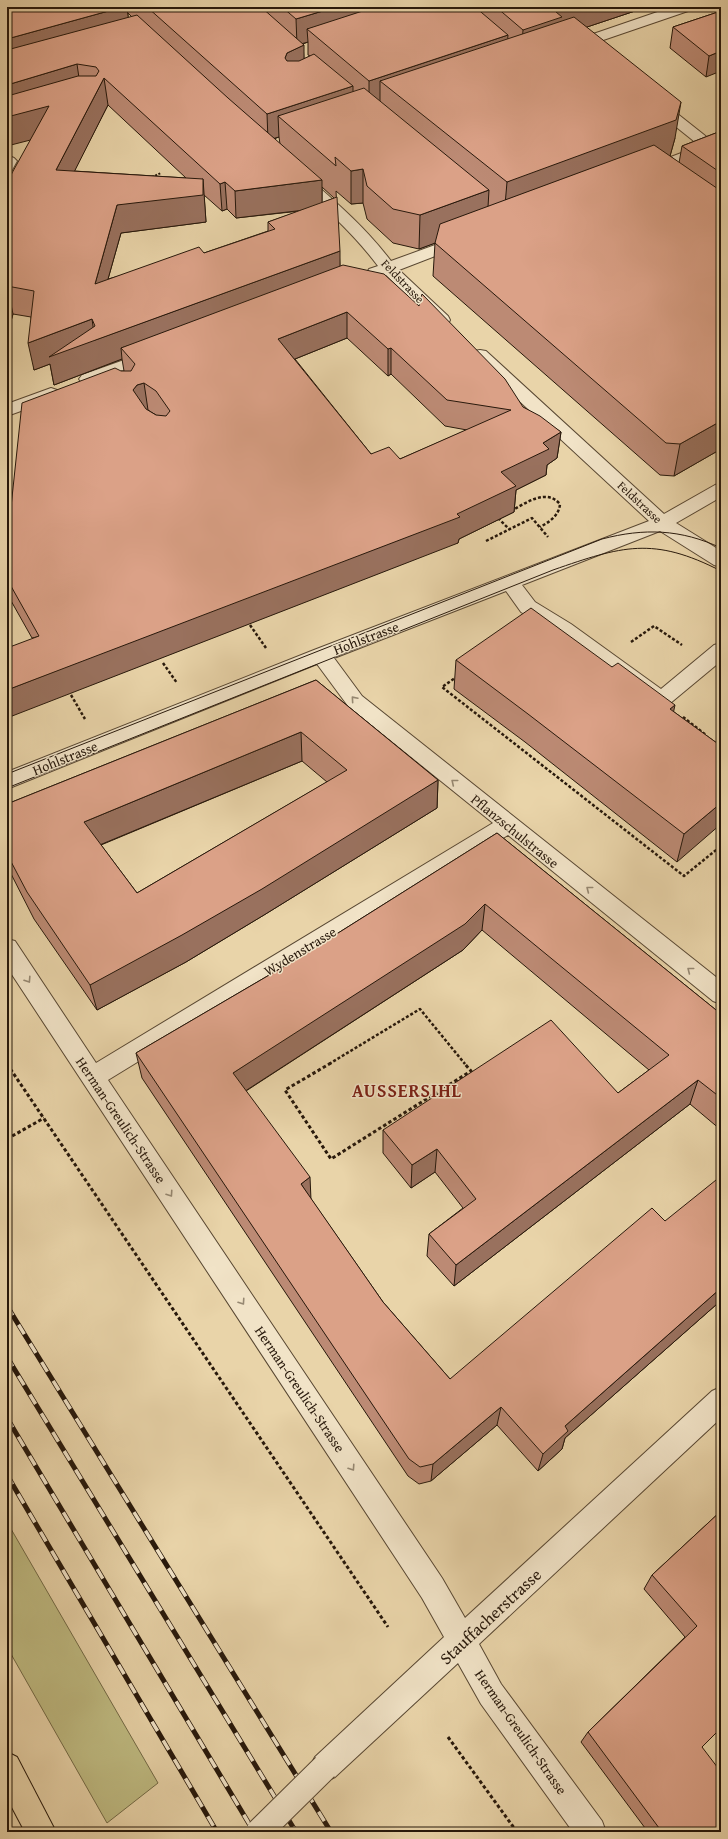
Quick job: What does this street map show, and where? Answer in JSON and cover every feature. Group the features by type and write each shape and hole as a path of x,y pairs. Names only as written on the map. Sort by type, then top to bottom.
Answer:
{"main road":[{"path":"7,1767 41,1832"}],"street":[{"path":"557,51 585,48 633,24 677,8"},
{"path":"644,94 717,146"},
{"path":"650,174 717,146"},
{"name":"Feldstrasse","path":"289,169 348,220 366,239 388,268 453,330"},
{"path":"357,280 477,234"},
{"name":"Feldstrasse","path":"471,346 662,523 721,560"},
{"path":"7,410 69,386 115,377 170,348"},
{"name":"Hohlstrasse","path":"7,781 321,655 662,523 721,489"},
{"path":"510,582 528,607 564,629 661,700 721,650"},
{"name":"Pflanzschulstrasse","path":"321,655 355,701 507,825 721,994"},
{"name":"Wydenstrasse","path":"93,1078 507,825"},
{"name":"Herman-Greulich-Strasse","path":"7,948 432,1588 491,1694 591,1832"},
{"name":"Stauffacherstrasse","path":"259,1832 325,1767 462,1642 721,1400"}],"path":[{"path":"148,179 161,173"},
{"path":"497,518 540,497 551,496 560,504 558,511 549,523 540,527"},
{"path":"493,513 509,529"},
{"path":"486,541 532,518 548,537"},
{"path":"250,625 266,649"},
{"path":"628,644 654,626 683,646"},
{"path":"163,663 177,684"},
{"path":"461,674 442,687 684,876 721,846"},
{"path":"71,695 86,719"},
{"path":"661,700 709,737"},
{"path":"420,1009 471,1071 331,1159 285,1090 420,1009"},
{"path":"7,1064 388,1627"},
{"path":"7,1139 44,1118"},
{"path":"448,1737 517,1832"}],"shaded area":[{"path":"7,1522 158,1783 107,1823 7,1647"}],"building":[{"path":"7,7 123,7 7,39"},
{"path":"147,7 261,7 304,45 287,53 285,58 287,61 299,61 314,54 353,86 267,114"},
{"path":"282,7 336,7 296,19"},
{"path":"375,7 475,7 508,35 369,81 307,29"},
{"path":"496,7 572,7 556,12 562,17 523,30"},
{"path":"721,11 721,51 709,56 673,27"},
{"path":"137,15 228,98 322,180 235,191 225,182 220,184 104,78 56,170 203,179 203,195 117,205 95,284 199,247 204,253 275,229 268,222 337,197 340,251 49,357 95,326 92,319 28,343 34,291 7,286 7,185 12,173 49,106 7,117 7,94 11,95 78,76 96,76 99,71 96,67 77,64 7,85 7,50"},
{"path":"574,17 681,102 676,120 507,182 380,81"},
{"path":"364,88 489,190 420,215 393,209 367,186 363,169 351,171 335,157 336,166 278,116"},
{"path":"721,131 721,173 682,146"},
{"path":"654,145 721,191 721,421 680,444 666,443 435,243 440,224"},
{"path":"343,265 384,274 419,306 422,294 505,379 523,407 540,416 561,432 543,443 549,449 501,472 516,486 457,514 460,517 7,690 7,648 39,636 7,579 7,545 22,403 115,368 121,371 131,371 135,364 121,348","holes":["347,312 388,349 391,348 447,400 511,410 400,459 389,447 371,454 278,339","144,383 156,391 170,411 166,416 156,415 146,409 133,390 137,385"]},
{"path":"531,608 612,667 618,663 675,705 670,709 721,746 721,803 684,834 456,660"},
{"path":"316,680 438,780 262,889 90,985 27,892 7,854 7,804","holes":["301,732 347,770 137,893 84,822"]},
{"path":"497,833 721,1014 721,1098 698,1080 456,1265 429,1234 476,1199 437,1149 412,1165 383,1130 551,1020 618,1093 669,1055 485,904 465,924 233,1073 310,1177 301,1184 383,1302 450,1379 652,1208 665,1221 721,1176 721,1272 718,1274 721,1278 721,1288 565,1426 568,1431 543,1454 501,1407 433,1464 420,1467 409,1459 136,1053 300,957"},
{"path":"721,1511 721,1728 702,1747 721,1772 721,1832 662,1832 588,1732 697,1626 652,1575"}],"tram line":[{"path":"7,774 602,539 633,533 662,532 691,537 721,548"},
{"path":"7,788 553,570 599,555 637,548 656,549 676,553 697,560 721,571"}],"railway":[{"path":"7,1306 331,1832"},
{"path":"7,1357 296,1832"},
{"path":"7,1418 254,1832"},
{"path":"7,1475 217,1832"}],"district":[{"name":"AUSSERSIHL","path":"407,1090"}]}
